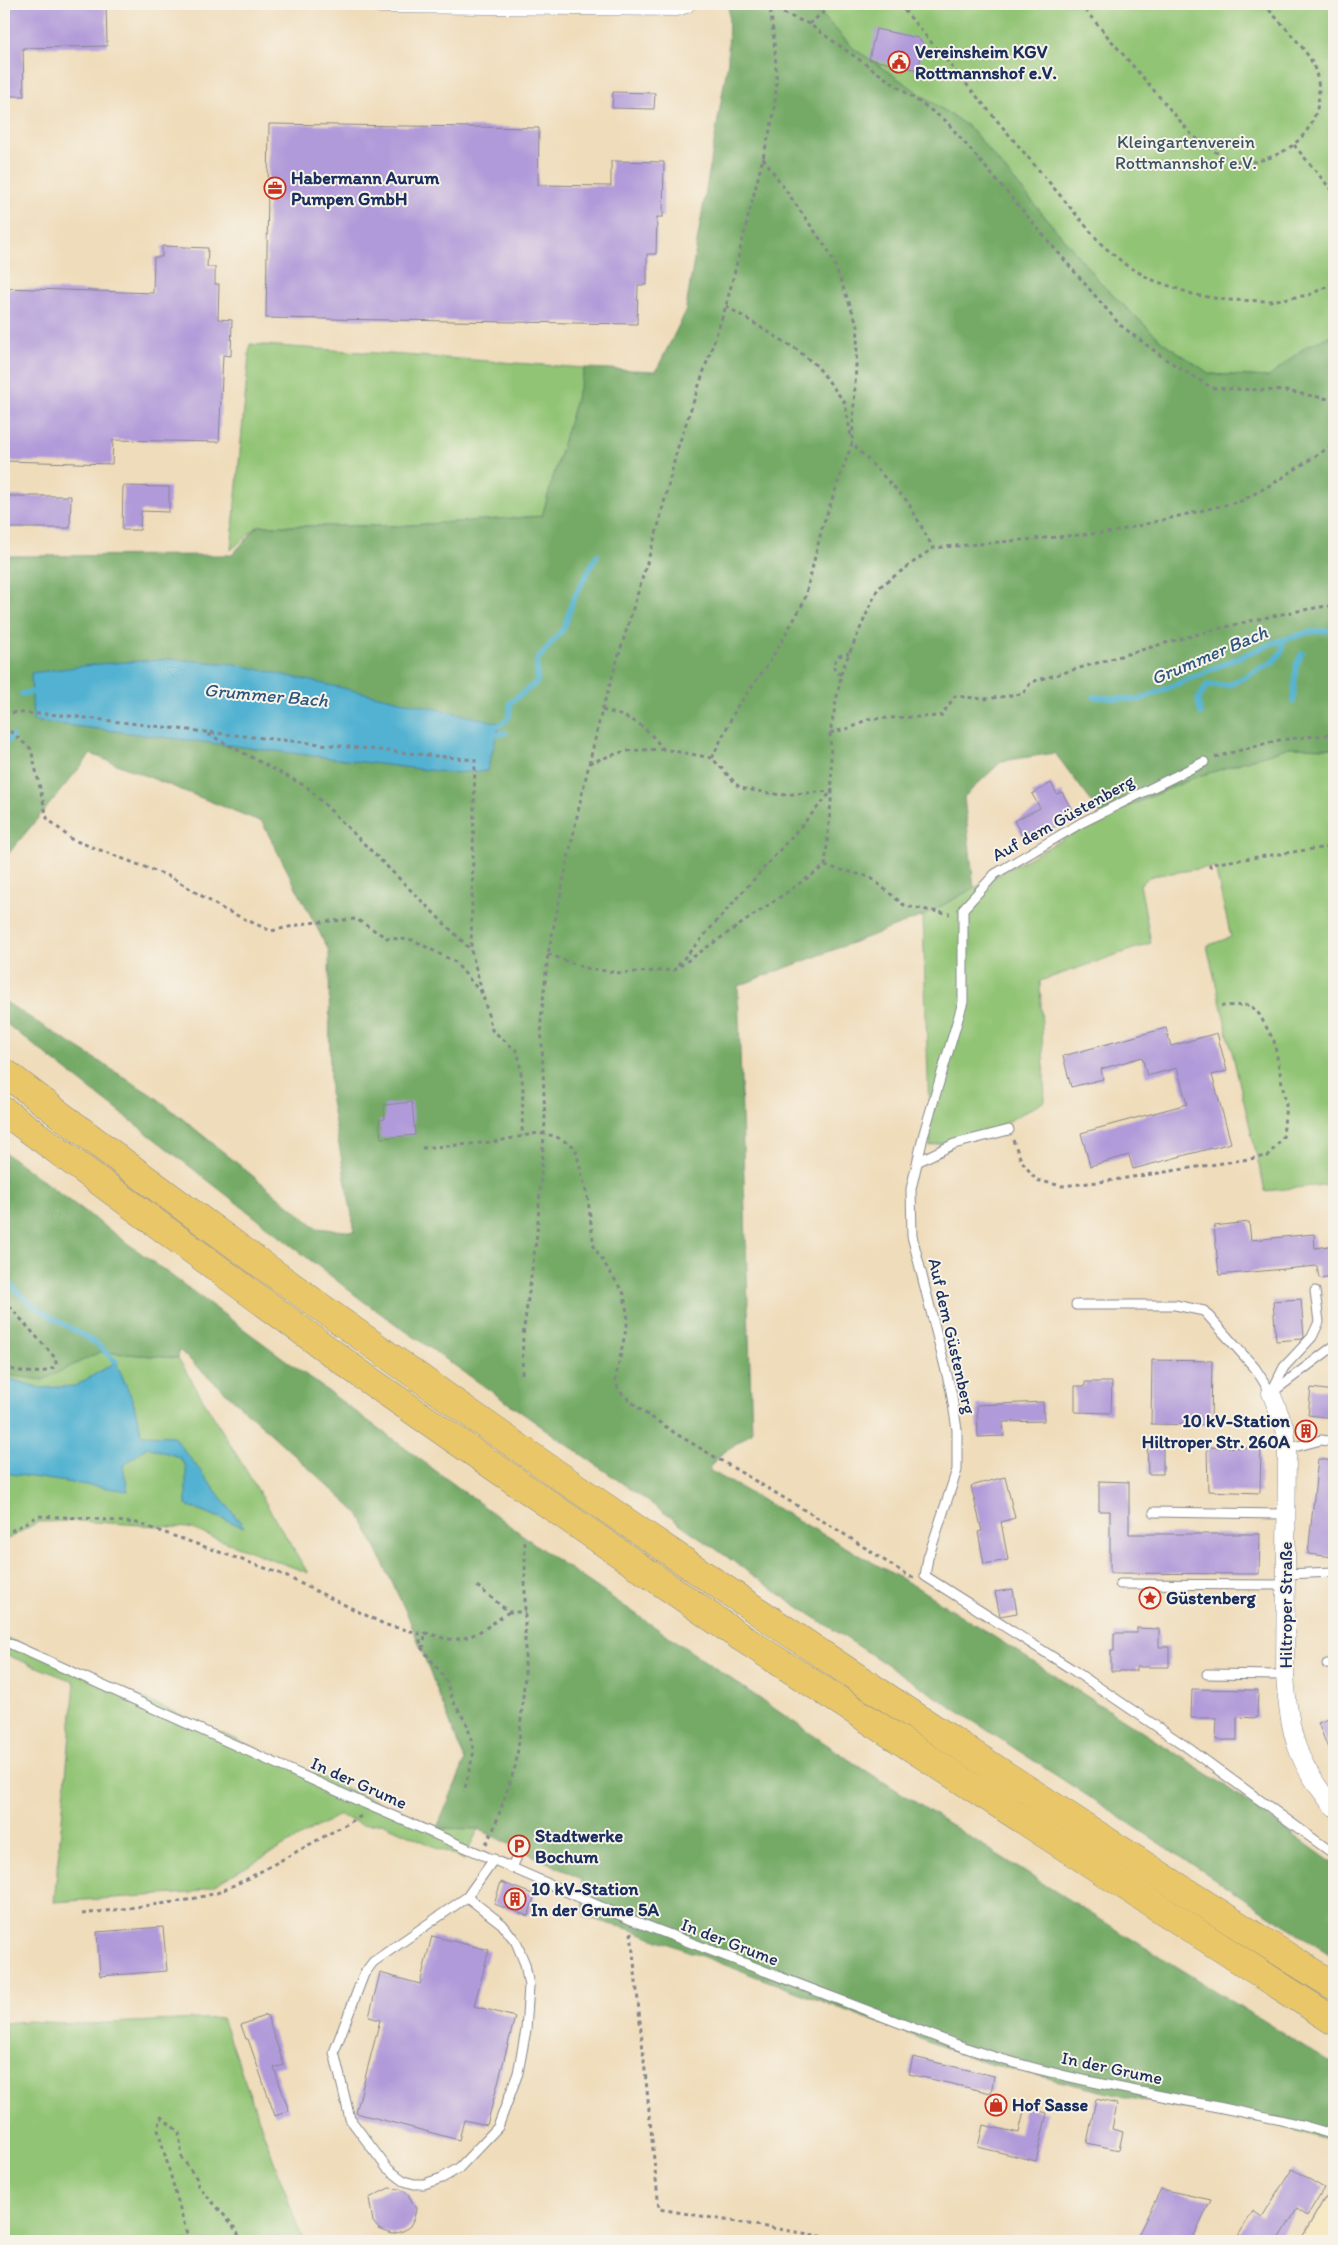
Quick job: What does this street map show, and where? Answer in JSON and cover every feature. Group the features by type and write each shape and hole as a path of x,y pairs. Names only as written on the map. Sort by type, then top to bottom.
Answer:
{"highway":[{"path":"4,1051 40,1080 99,1145"},
{"path":"4,1072 99,1145 420,1377 753,1608 1105,1840 1334,1986"},
{"path":"4,1111 366,1378 728,1628 1334,2021"}],"street":[{"path":"381,4 677,7 686,4"},
{"name":"Hiltroper Straße","path":"1272,1393 1285,1428 1287,1449 1285,1675 1288,1710 1295,1744 1303,1765 1316,1786 1334,1807"},
{"path":"1315,2241 1334,2208"}],"lane":[{"name":"Auf dem Güstenberg","path":"925,1576 928,1558 957,1470 958,1430 951,1391 912,1236 911,1190 924,1134 963,1002 963,909 995,874 1081,823 1204,762"},
{"path":"919,1161 954,1144 1009,1130"},
{"path":"1272,1393 1284,1367 1312,1337 1319,1322 1315,1291"},
{"path":"1076,1305 1175,1305 1204,1311 1255,1368 1272,1393"},
{"path":"1272,1393 1334,1346"},
{"path":"1287,1449 1321,1440 1334,1442"},
{"path":"1154,1512 1286,1514"},
{"path":"1120,1584 1286,1579 1334,1572"},
{"path":"925,1576 1086,1679 1184,1745 1334,1854"},
{"name":"In der Grume","path":"4,1641 373,1808 630,1919 982,2054 1094,2082 1276,2119 1334,2136"},
{"path":"1207,1674 1285,1675"},
{"path":"512,1868 518,1854"},
{"path":"468,1896 502,1924 516,1942 526,1964 529,1986 529,2010 518,2073 498,2127 459,2168 442,2178 424,2184 414,2184 404,2181 387,2168 350,2119 334,2052 364,1974 373,1962 468,1896 494,1859"}],"path":[{"path":"761,4 770,5 809,24 946,121 1120,325 1164,358 1212,388 1286,391 1334,400"},
{"path":"809,24 834,4"},
{"path":"899,4 1101,244 1126,265 1150,278 1195,295 1227,300 1270,301 1309,294 1334,283"},
{"path":"1080,4 1192,135 1212,151 1230,159 1250,162 1285,152 1294,145 1308,128 1317,108 1319,91 1314,66 1264,4"},
{"path":"522,1374 524,1335 537,1234 544,1133 545,1114 541,1020 548,954 602,710 658,527 677,450 726,306 763,157 777,93 777,64 770,5"},
{"path":"1294,145 1334,193"},
{"path":"712,758 737,707 769,663 804,602 822,528 852,443 858,326 830,253 763,157"},
{"path":"726,306 796,349 817,366 845,403 852,443 908,502 933,548"},
{"path":"826,866 832,791 830,733 841,675 878,588 933,548 1113,532 1242,501 1274,483 1334,444"},
{"path":"830,733 853,727 867,719 941,716 955,696 984,699 1023,694 1031,682 1040,679 1221,629 1299,610 1334,605"},
{"path":"841,675 834,671 833,664 839,656 849,653"},
{"path":"602,710 626,716 647,730 662,748"},
{"path":"4,712 61,715 475,760 471,950 492,1030 518,1052 523,1087 522,1136"},
{"path":"4,726 30,749 47,818 71,839 171,877 223,910 271,931 307,923 356,919 388,938 414,940 455,962 483,996"},
{"path":"204,732 307,787 471,950"},
{"path":"1204,762 1279,740 1334,734"},
{"path":"589,763 625,751 662,748 712,758 740,788 781,795 832,791"},
{"path":"674,970 832,791"},
{"path":"1210,868 1210,864 1334,846"},
{"path":"548,954 585,968 621,974 674,970 826,866 870,877 905,906 963,916"},
{"path":"1009,1130 1020,1160 1036,1180 1062,1186 1107,1182 1268,1156 1284,1137 1286,1104 1274,1041 1260,1014 1250,1005 1221,1006"},
{"path":"422,1148 493,1142 544,1133 555,1136 576,1147 588,1200 594,1248 624,1294 628,1320 615,1381 619,1391 642,1411 833,1527 910,1577 925,1576"},
{"path":"4,1300 56,1359 56,1366 49,1371 32,1373 4,1368"},
{"path":"4,1535 38,1516 137,1523 279,1573 386,1625 420,1633 421,1648 445,1678 453,1701 467,1724 474,1751 464,1792"},
{"path":"481,1854 495,1826 516,1764 525,1675 525,1542"},
{"path":"477,1586 509,1612"},
{"path":"421,1648 424,1646 425,1633 447,1639 463,1639 474,1636 509,1612 526,1612"},
{"path":"82,1914 183,1901 217,1893 354,1822 373,1808"},
{"path":"630,1919 659,2209 850,2241"},
{"path":"189,2241 158,2130 161,2117 179,2132 182,2158 197,2179 198,2186 232,2224 242,2241"}],"green space":[{"path":"729,4 812,4 853,48 970,128 1105,288 1164,343 1210,374 1269,377 1305,347 1334,334 1334,748 1289,747 1194,778 1103,817 1055,753 1002,761 964,797 974,888 923,916 738,986 752,1432 719,1456 709,1470 918,1588 1214,1778 1334,1864 1334,1957 794,1604 363,1301 4,1022 4,1001 158,1099 317,1228 355,1232 330,1096 329,951 262,822 91,754 4,859 4,556 232,555 258,526 396,526 542,516 585,368 656,371 685,313 728,61"},
{"name":"Kleingartenverein Rottmannshof e.V.","path":"812,4 1334,4 1334,385 1301,350 1269,377 1210,374 1164,343 1105,288 970,128 853,48"},
{"path":"250,344 585,368 542,516 396,526 258,526 231,550"},
{"path":"1289,747 1334,748 1334,1184 1265,1191 1207,946 1231,937 1215,868 1152,876 1140,884 1151,943 1040,981 1045,1101 990,1131 930,1146 923,916 1103,817 1194,778"},
{"path":"4,1152 551,1556 851,1761 1053,1890 1334,2065 1334,2142 1277,2125 1129,2098 986,2063 632,1930 585,1917 581,1879 478,1829 437,1828 465,1761 408,1616 360,1515 179,1350 178,1358 100,1352 43,1380 4,1375"},
{"path":"100,1352 178,1358 308,1573 189,1528 78,1521 38,1522 4,1541 4,1356"},
{"path":"4,1637 437,1828 478,1829 464,1860 382,1823 363,1825 339,1815 212,1886 191,1893 54,1902 75,1682 4,1654"},
{"path":"222,2018 303,2241 4,2241 4,2023 27,2021 86,2024"}],"water":[{"path":"170,659 234,664 500,723 487,771 451,773 33,721 31,673 98,664"},
{"path":"116,1362 133,1401 142,1435 173,1436 244,1527 186,1505 186,1467 179,1457 147,1447 123,1466 128,1491 4,1473 4,1377 41,1388 75,1386"}],"building":[{"path":"4,4 106,4 107,46 23,48 24,96 4,96"},
{"name":"Vereinsheim KGV Rottmannshof e.V.","path":"876,29 918,38 924,44 918,70 869,59"},
{"path":"613,92 655,93 654,109 612,108"},
{"path":"269,124 539,128 538,185 611,186 611,161 664,162 663,217 657,217 656,254 647,254 647,285 638,285 637,324 266,318"},
{"path":"162,246 208,248 207,267 215,267 215,284 219,284 218,319 232,320 231,356 223,355 219,442 113,440 112,464 4,461 4,288 153,293 154,257 162,257"},
{"path":"123,486 169,487 169,512 141,511 140,530 122,530"},
{"path":"9,496 71,496 70,528 7,528 7,520 4,519 4,503 9,503"},
{"path":"1051,783 1057,794 1062,792 1075,816 1026,842 1014,821 1040,808 1032,794"},
{"path":"1166,1028 1171,1046 1217,1033 1227,1071 1212,1075 1231,1143 1133,1169 1129,1155 1090,1166 1081,1133 1187,1104 1177,1068 1147,1076 1142,1057 1101,1069 1103,1079 1071,1087 1063,1056"},
{"path":"412,1102 415,1135 381,1138 379,1120 385,1119 384,1105"},
{"path":"1249,1222 1251,1240 1314,1234 1315,1248 1334,1245 1334,1276 1319,1278 1317,1266 1219,1275 1214,1226"},
{"path":"1301,1299 1304,1337 1302,1339 1276,1341 1273,1301"},
{"path":"1152,1360 1212,1361 1211,1425 1151,1424"},
{"path":"1085,1382 1112,1382 1111,1413 1075,1412 1075,1386 1085,1386"},
{"path":"1311,1388 1334,1391 1334,1418 1308,1415"},
{"path":"1043,1402 1044,1421 1003,1422 1004,1436 978,1437 977,1405"},
{"path":"1147,1443 1163,1443 1163,1474 1148,1474"},
{"path":"1207,1447 1261,1448 1260,1493 1208,1491"},
{"path":"1318,1459 1334,1461 1334,1557 1308,1554"},
{"path":"1005,1477 1015,1518 1001,1522 1008,1560 984,1564 978,1532 982,1531 971,1486"},
{"path":"1099,1481 1129,1482 1129,1534 1260,1534 1259,1574 1110,1573 1110,1511 1099,1511"},
{"path":"1013,1589 1017,1613 1000,1616 995,1592"},
{"path":"1137,1628 1159,1629 1159,1647 1169,1647 1169,1667 1136,1667 1136,1671 1111,1671 1111,1651 1114,1651 1114,1633 1137,1633"},
{"path":"1192,1689 1258,1690 1257,1718 1237,1717 1237,1740 1216,1740 1217,1718 1191,1718"},
{"path":"1334,1717 1334,1763 1318,1723"},
{"name":"10 kV-Station In der Grume 5A","path":"501,1882 535,1895 528,1916 494,1904"},
{"path":"163,1927 167,1971 100,1976 97,1932"},
{"path":"432,1936 489,1950 474,2006 515,2017 487,2125 464,2120 459,2140 356,2113 380,2020 369,2017 380,1973 420,1984"},
{"path":"267,2015 284,2065 274,2068 289,2111 275,2116 248,2039 246,2039 241,2025"},
{"path":"913,2057 994,2076 991,2093 909,2074"},
{"path":"1096,2099 1117,2104 1112,2129 1123,2132 1119,2150 1087,2143"},
{"path":"1025,2107 1047,2113 1036,2161 978,2147 983,2125 1019,2133"},
{"path":"1292,2169 1324,2188 1307,2216 1297,2209 1278,2241 1235,2241 1253,2211 1262,2217"},
{"path":"389,2188 400,2189 408,2194 416,2209 410,2226 403,2231 392,2234 379,2229 373,2222 369,2198"},
{"path":"1161,2189 1211,2200 1192,2241 1135,2241"}],"waterway":[{"path":"494,729 509,717 510,703 537,682 537,660 564,628 573,600 597,555"},
{"name":"Grummer Bach","path":"1094,697 1139,700 1273,643 1309,632 1334,630"},
{"path":"1201,714 1198,700 1207,685 1229,685 1273,662 1282,651 1283,640"},
{"path":"1293,701 1296,666 1302,653"},
{"name":"Grummer Bach","path":"22,694 39,691"},
{"name":"Grummer Bach","path":"491,735 506,733"},
{"name":"Grummer Bach","path":"4,745 12,736"},
{"name":"Grummer Bach","path":"4,1279 32,1305 97,1344 116,1362"}],"place":[{"name":"Vereinsheim KGV Rottmannshof e.V.","path":"899,62"},
{"name":"Habermann Aurum Pumpen GmbH","path":"275,188"},
{"name":"10 kV-Station Hiltroper Str. 260A","path":"1306,1431"},
{"name":"Güstenberg","path":"1150,1598"},
{"name":"Stadtwerke Bochum","path":"519,1846"},
{"name":"10 kV-Station In der Grume 5A","path":"515,1899"},
{"name":"Hof Sasse","path":"996,2105"}]}
